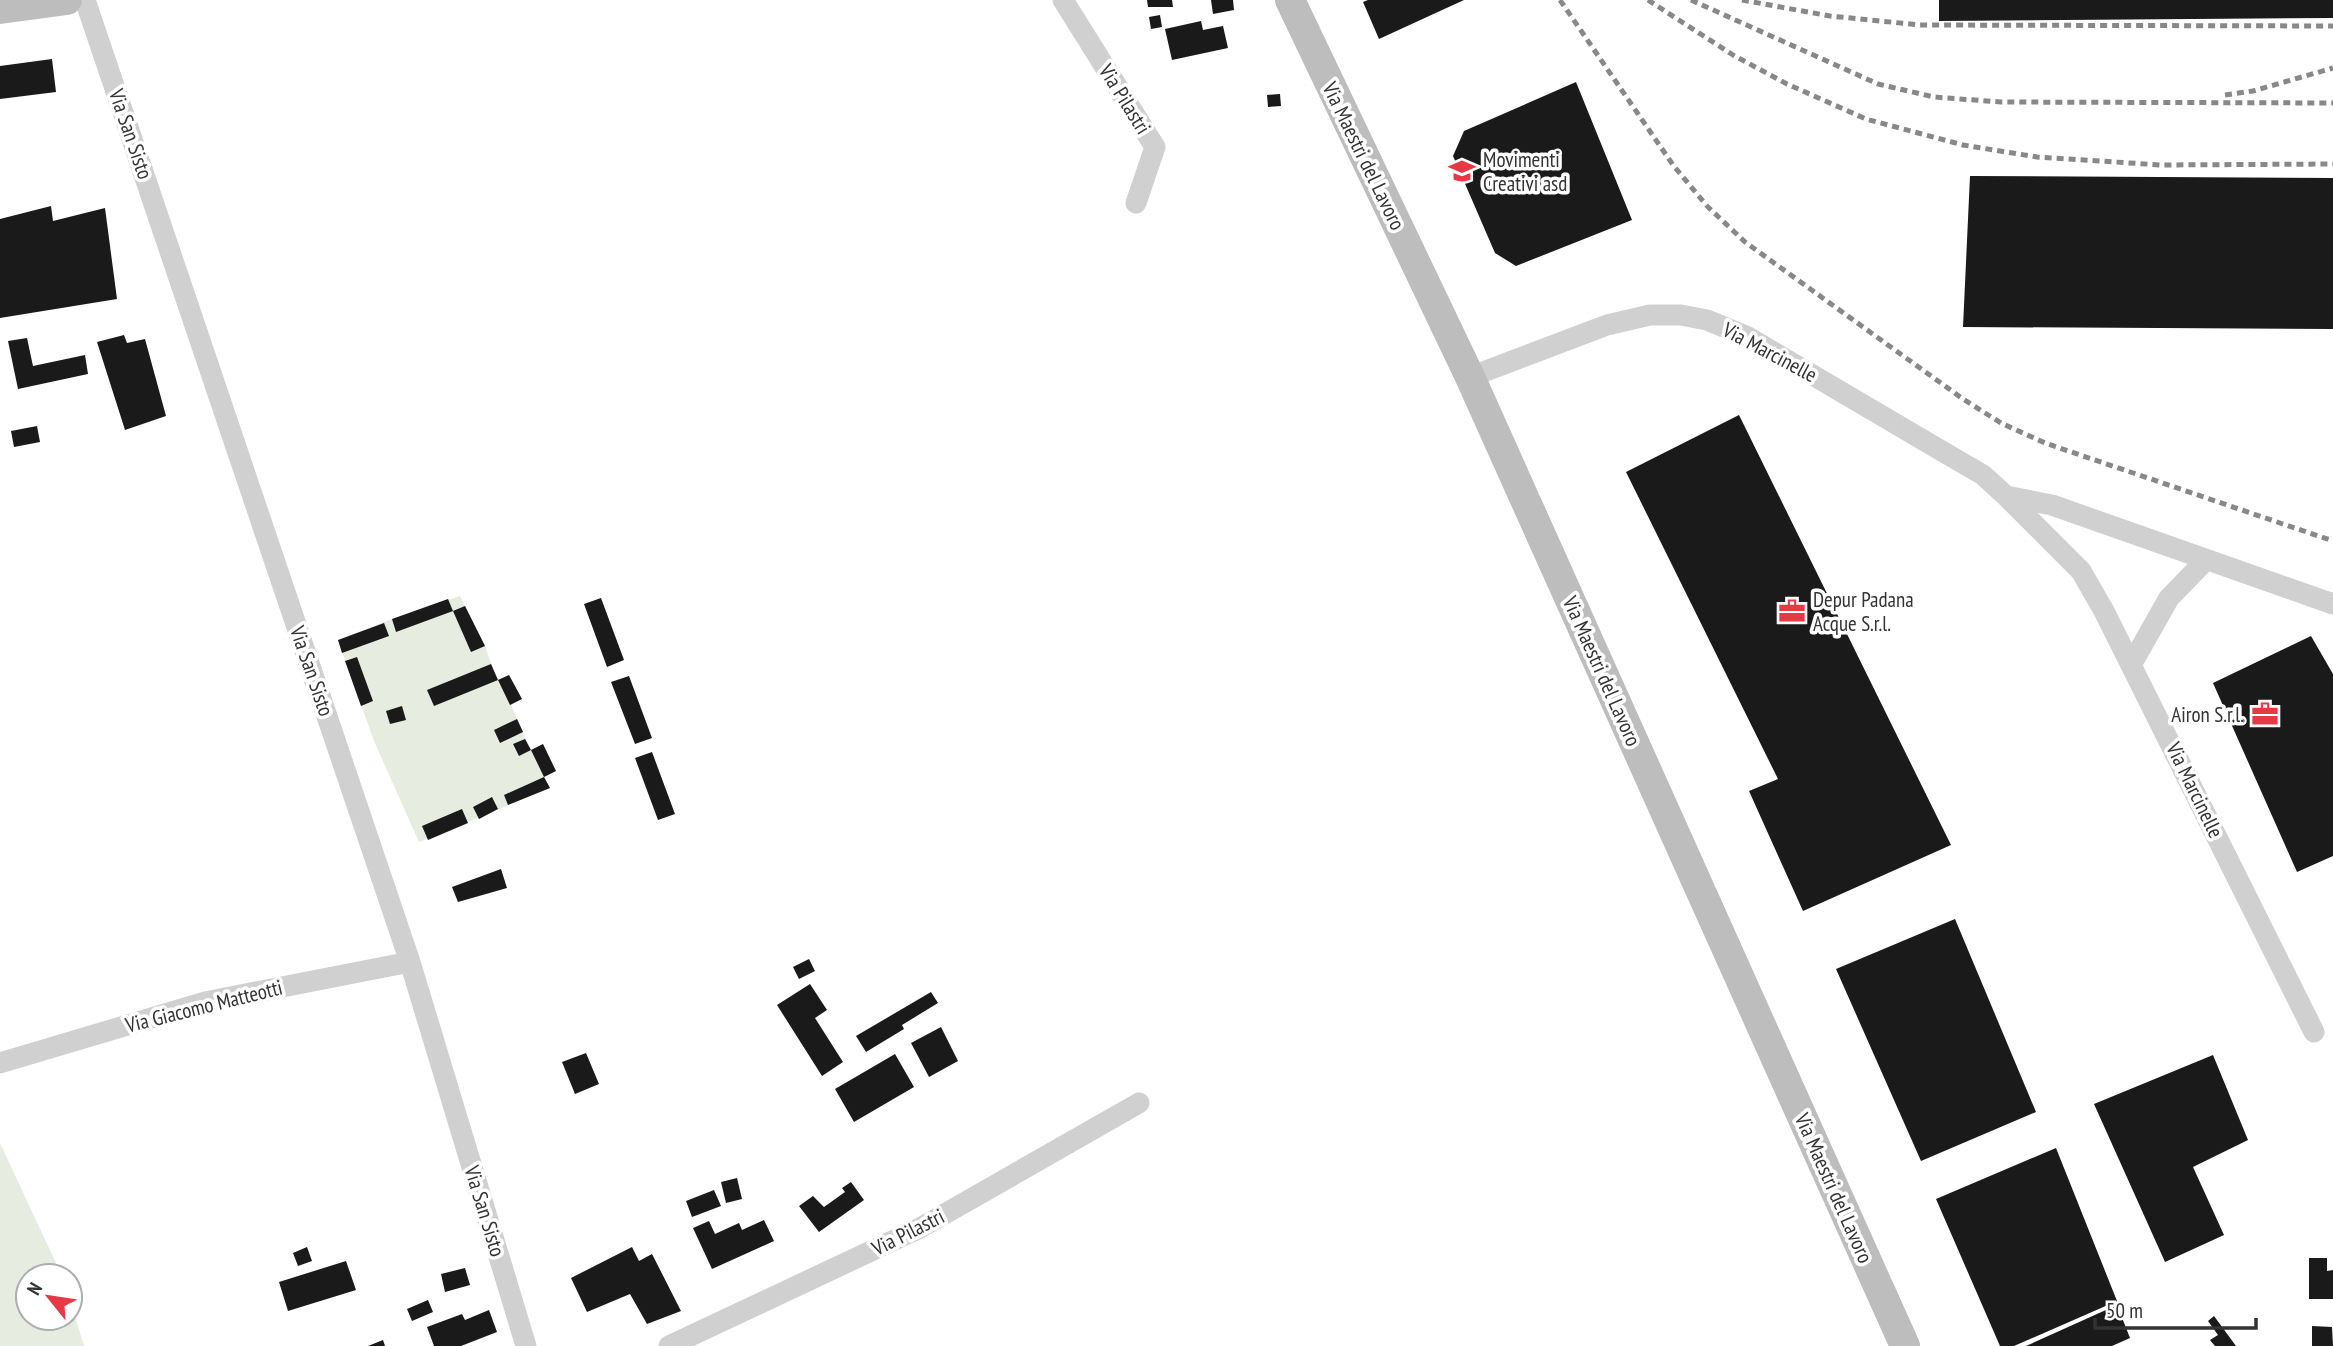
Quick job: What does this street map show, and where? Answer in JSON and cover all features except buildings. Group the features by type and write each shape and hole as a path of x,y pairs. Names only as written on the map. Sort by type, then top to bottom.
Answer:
{"street":[{"path":"0,9 67,0"},
{"name":"Via San Sisto","path":"85,0 410,962 526,1346"},
{"name":"Via Pilastri","path":"1063,0 1155,147 1136,203"},
{"name":"Via Maestri del Lavoro","path":"1290,0 1470,377 1905,1346"},
{"name":"Via Marcinelle","path":"1470,377 1618,323 1650,315 1681,315 1707,320 1748,337 1983,475 2081,571 2131,665 2314,1032"},
{"name":"Via Marcinelle","path":"2006,496 2052,505 2333,604"},
{"path":"2131,665 2169,598 2206,560"},
{"name":"Via Giacomo Matteotti","path":"0,1063 205,1002 410,962"},
{"name":"Via Pilastri","path":"669,1346 920,1228 1139,1103"}],"shaded area":[{"path":"460,596 485,646 497,680 509,675 522,699 511,705 531,750 543,744 556,771 544,777 550,788 419,842 374,741 338,640"},
{"path":"0,1143 55,1262 14,1262 14,1332 80,1332 84,1346 0,1346"}],"railway":[{"path":"1560,0 1673,165 1707,206 1745,242 1963,399 2001,423 2045,443 2333,541"},
{"path":"1648,0 1733,55 1787,84 1866,119 1963,145 2037,157 2161,165 2333,164"},
{"path":"1691,0 1878,84 1934,97 2001,102 2333,103"},
{"path":"1742,0 1830,16 1920,25 2333,26"},
{"path":"2225,95 2253,91 2333,68"}],"place":[{"name":"Movimenti Creativi asd","path":"1462,171"},
{"name":"Depur Padana Acque S.r.l.","path":"1792,611"},
{"name":"Airon S.r.l.","path":"2265,714"}]}
